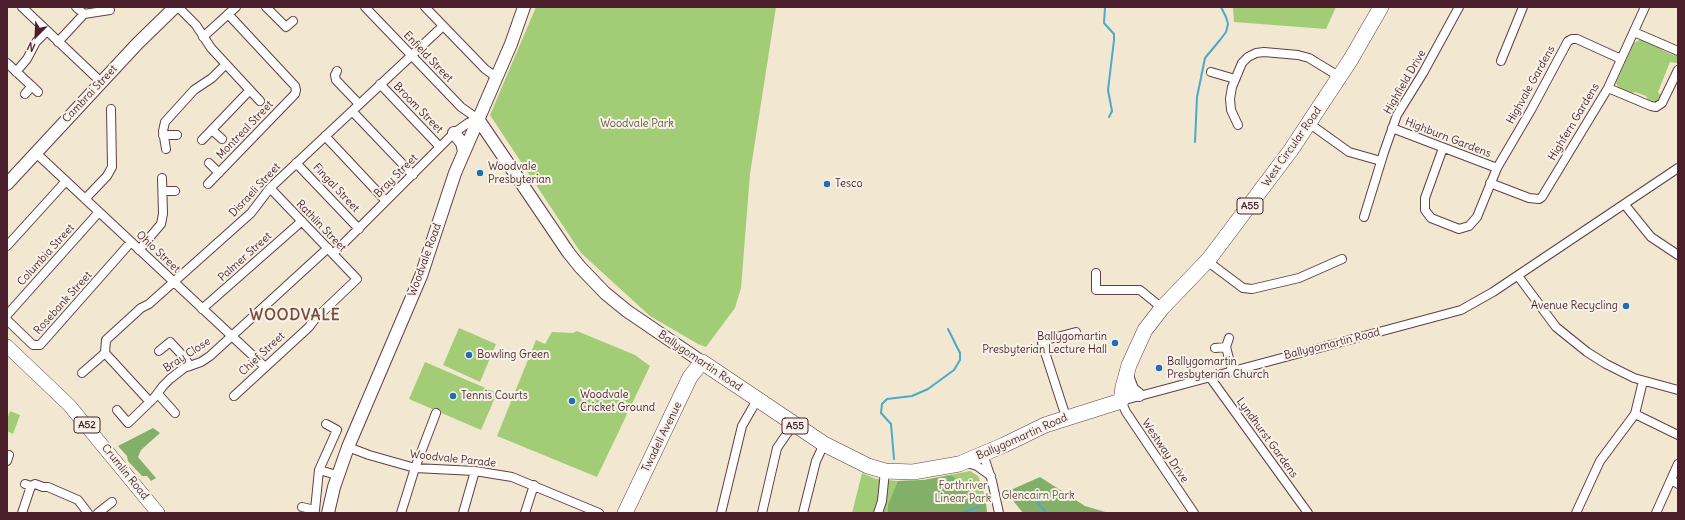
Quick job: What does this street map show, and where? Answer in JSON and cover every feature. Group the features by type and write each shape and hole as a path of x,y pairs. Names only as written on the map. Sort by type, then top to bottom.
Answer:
{"highway":[{"name":"West Circular Road","path":"1121,401 1126,373 1139,340 1151,320 1206,261 1245,213 1310,124 1382,7"},
{"name":"Ballygomartin Road","path":"702,362 793,425 824,444 868,466 886,471 913,472 937,469 964,462 1045,425 1066,417 1121,401"},
{"name":"Twadell Avenue","path":"625,513 690,377 702,362"}],"main road":[{"name":"Crumlin Road","path":"7,346 70,405 158,513"}],"street":[{"path":"76,7 84,14"},
{"name":"Cambrai Street","path":"7,184 101,82 175,7"},
{"path":"178,7 196,25 203,37 260,101"},
{"path":"203,37 236,7"},
{"path":"266,7 286,27 293,21"},
{"name":"Enfield Street","path":"365,7 465,111 478,119"},
{"path":"425,7 486,69 496,77"},
{"name":"Woodvale Road","path":"328,513 338,475 348,447 421,276 448,193 464,151 524,7"},
{"name":"Highfield Drive","path":"1364,217 1392,128 1459,7"},
{"path":"1501,61 1523,7"},
{"name":"Highfern Gardens","path":"1490,183 1530,198 1539,199 1542,197 1608,88 1645,7"},
{"path":"26,8 58,42 101,82"},
{"path":"58,42 84,14 110,10"},
{"name":"Montreal Street","path":"208,184 295,94 296,90 295,86 228,14"},
{"name":"Disraeli Street","path":"105,353 106,340 141,308 149,304 174,282 250,213 270,188 443,26"},
{"path":"16,72 27,59 36,42 47,31"},
{"path":"1634,32 1678,51"},
{"name":"Highvale Gardens","path":"1443,148 1425,198 1425,210 1431,218 1459,229 1469,226 1477,218 1497,168 1531,110 1568,41 1577,39 1621,59"},
{"path":"1238,125 1231,110 1230,99 1235,79 1242,63 1248,57 1256,53 1264,52 1298,55 1309,58 1340,77"},
{"path":"7,63 35,89 25,94"},
{"path":"166,148 163,135 163,126 169,116 194,90 212,78 226,64"},
{"path":"1608,88 1656,107 1662,103 1678,70"},
{"path":"337,71 335,75 336,80 359,104"},
{"path":"1211,72 1235,79"},
{"name":"Broom Street","path":"380,84 440,147"},
{"path":"202,140 250,90"},
{"path":"85,199 110,172 112,162 107,127 111,109"},
{"path":"352,111 413,175"},
{"name":"Bray Street","path":"232,336 330,251 359,229 454,133 468,123 478,119"},
{"name":"Ballygomartin Road","path":"478,119 568,252 580,267 605,293 626,311 702,362"},
{"path":"1310,124 1350,152 1381,160"},
{"name":"Highburn Gardens","path":"1392,128 1497,168"},
{"path":"212,130 222,139"},
{"path":"454,133 462,144 464,151"},
{"path":"163,135 177,135"},
{"path":"325,136 386,201"},
{"name":"Ohio Street","path":"36,153 265,367"},
{"path":"209,163 219,173"},
{"name":"Fingal Street","path":"296,163 359,229"},
{"name":"Ballygomartin Road","path":"1121,401 1209,376 1461,310 1482,300 1678,168"},
{"path":"139,250 161,224 163,214 162,178"},
{"path":"7,246 66,181"},
{"name":"Rathlin Street","path":"270,188 357,279"},
{"path":"162,191 175,191"},
{"path":"1625,205 1651,237 1678,255"},
{"name":"Columbia Street","path":"8,316 99,212"},
{"name":"Palmer Street","path":"202,309 302,221"},
{"name":"Rosebank Street","path":"8,316 34,345 40,345 131,242"},
{"path":"1206,261 1244,288 1252,289 1299,278 1342,259"},
{"path":"1096,273 1096,290 1140,290 1162,308"},
{"path":"1518,276 1556,328 1571,340 1606,364 1643,382 1678,390"},
{"name":"Chief Street","path":"234,396 309,327 315,319 357,279"},
{"path":"121,314 127,321"},
{"path":"1066,417 1042,343 1046,340 1076,332"},
{"name":"Bray Close","path":"116,410 128,423 170,380 190,366 206,359 232,336"},
{"path":"1229,338 1226,347 1232,370"},
{"path":"159,351 170,342 190,366"},
{"path":"1215,348 1226,347"},
{"path":"82,373 105,353 150,402"},
{"path":"1126,373 1132,389 1139,395"},
{"name":"Lyndhurst Gardens","path":"1209,376 1308,513"},
{"path":"1576,513 1600,461 1634,414 1643,382"},
{"path":"158,394 174,413"},
{"path":"721,513 742,426 757,400"},
{"name":"Westway Drive","path":"1121,401 1136,427 1194,513"},
{"path":"401,513 415,468 436,413"},
{"path":"1634,414 1678,435"},
{"path":"302,508 315,510 319,470 337,430 326,424"},
{"path":"762,513 777,448 793,425"},
{"path":"803,513 816,462 824,444"},
{"name":"Woodvale Parade","path":"348,447 369,455 415,468 475,471 512,477 599,513"},
{"path":"983,454 991,476 999,513"},
{"path":"964,462 977,466 991,476"},
{"path":"1656,513 1674,482 1678,464"},
{"path":"319,470 338,475"},
{"path":"463,513 475,471"},
{"path":"878,513 882,501 886,471"},
{"path":"22,513 28,485 35,484 48,487 78,500 88,513"},
{"path":"524,513 534,485"},
{"path":"98,513 112,502"}],"green space":[{"name":"Woodvale Park","path":"536,7 776,7 750,174 741,288 735,308 706,347 698,344 650,316 581,253 490,115"},
{"path":"1233,7 1336,7 1326,29 1234,22"},
{"path":"1641,39 1661,47 1662,50 1678,56 1677,63 1670,62 1658,92 1661,95 1657,101 1648,100 1646,96 1635,92 1632,93 1618,87 1616,83 1634,43"},
{"name":"Bowling Green","path":"459,328 496,344 480,382 443,365"},
{"name":"Woodvale Cricket Ground","path":"577,331 635,355 650,366 597,477 497,436 536,340 545,344 552,332 573,333"},
{"name":"Tennis Courts","path":"425,362 497,393 481,430 409,399"},
{"path":"10,411 20,415 13,434 7,431 7,419"},
{"path":"153,428 160,433 141,450 138,457 156,478 151,481 147,476 142,476 128,461 127,456 118,446"},
{"name":"Forthriver Linear Park","path":"970,471 978,476 983,488 987,513 852,513 862,473 876,479 898,481 924,480"},
{"name":"Forthriver Linear Park","path":"951,475 986,502 987,513 888,513 888,505 898,481 924,480"},
{"name":"Glencairn Park","path":"1040,477 1085,506 1109,513 1023,513 1006,492"}],"waterway":[{"path":"1105,7 1104,23 1114,34 1108,90 1112,111 1109,117"},
{"path":"1195,142 1197,97 1205,58 1226,32 1228,24 1221,7"},
{"path":"894,459 891,424 881,413 882,404 887,399 912,396 928,389 954,370 960,360 960,353 948,329"},
{"path":"1020,495 1028,495 1036,500 1046,513"},
{"path":"961,513 979,507"}],"place":[{"name":"Woodvale Presbyterian","path":"480,173"},
{"name":"Tesco","path":"827,184"},
{"name":"Avenue Recycling","path":"1626,306"},
{"name":"Ballygomartin Presbyterian Lecture Hall","path":"1115,343"},
{"name":"Bowling Green","path":"469,355"},
{"name":"Ballygomartin Presbyterian Church","path":"1159,368"},
{"name":"Tennis Courts","path":"453,396"},
{"name":"Woodvale Cricket Ground","path":"572,401"}],"district":[{"name":"WOODVALE","path":"295,316"}]}
